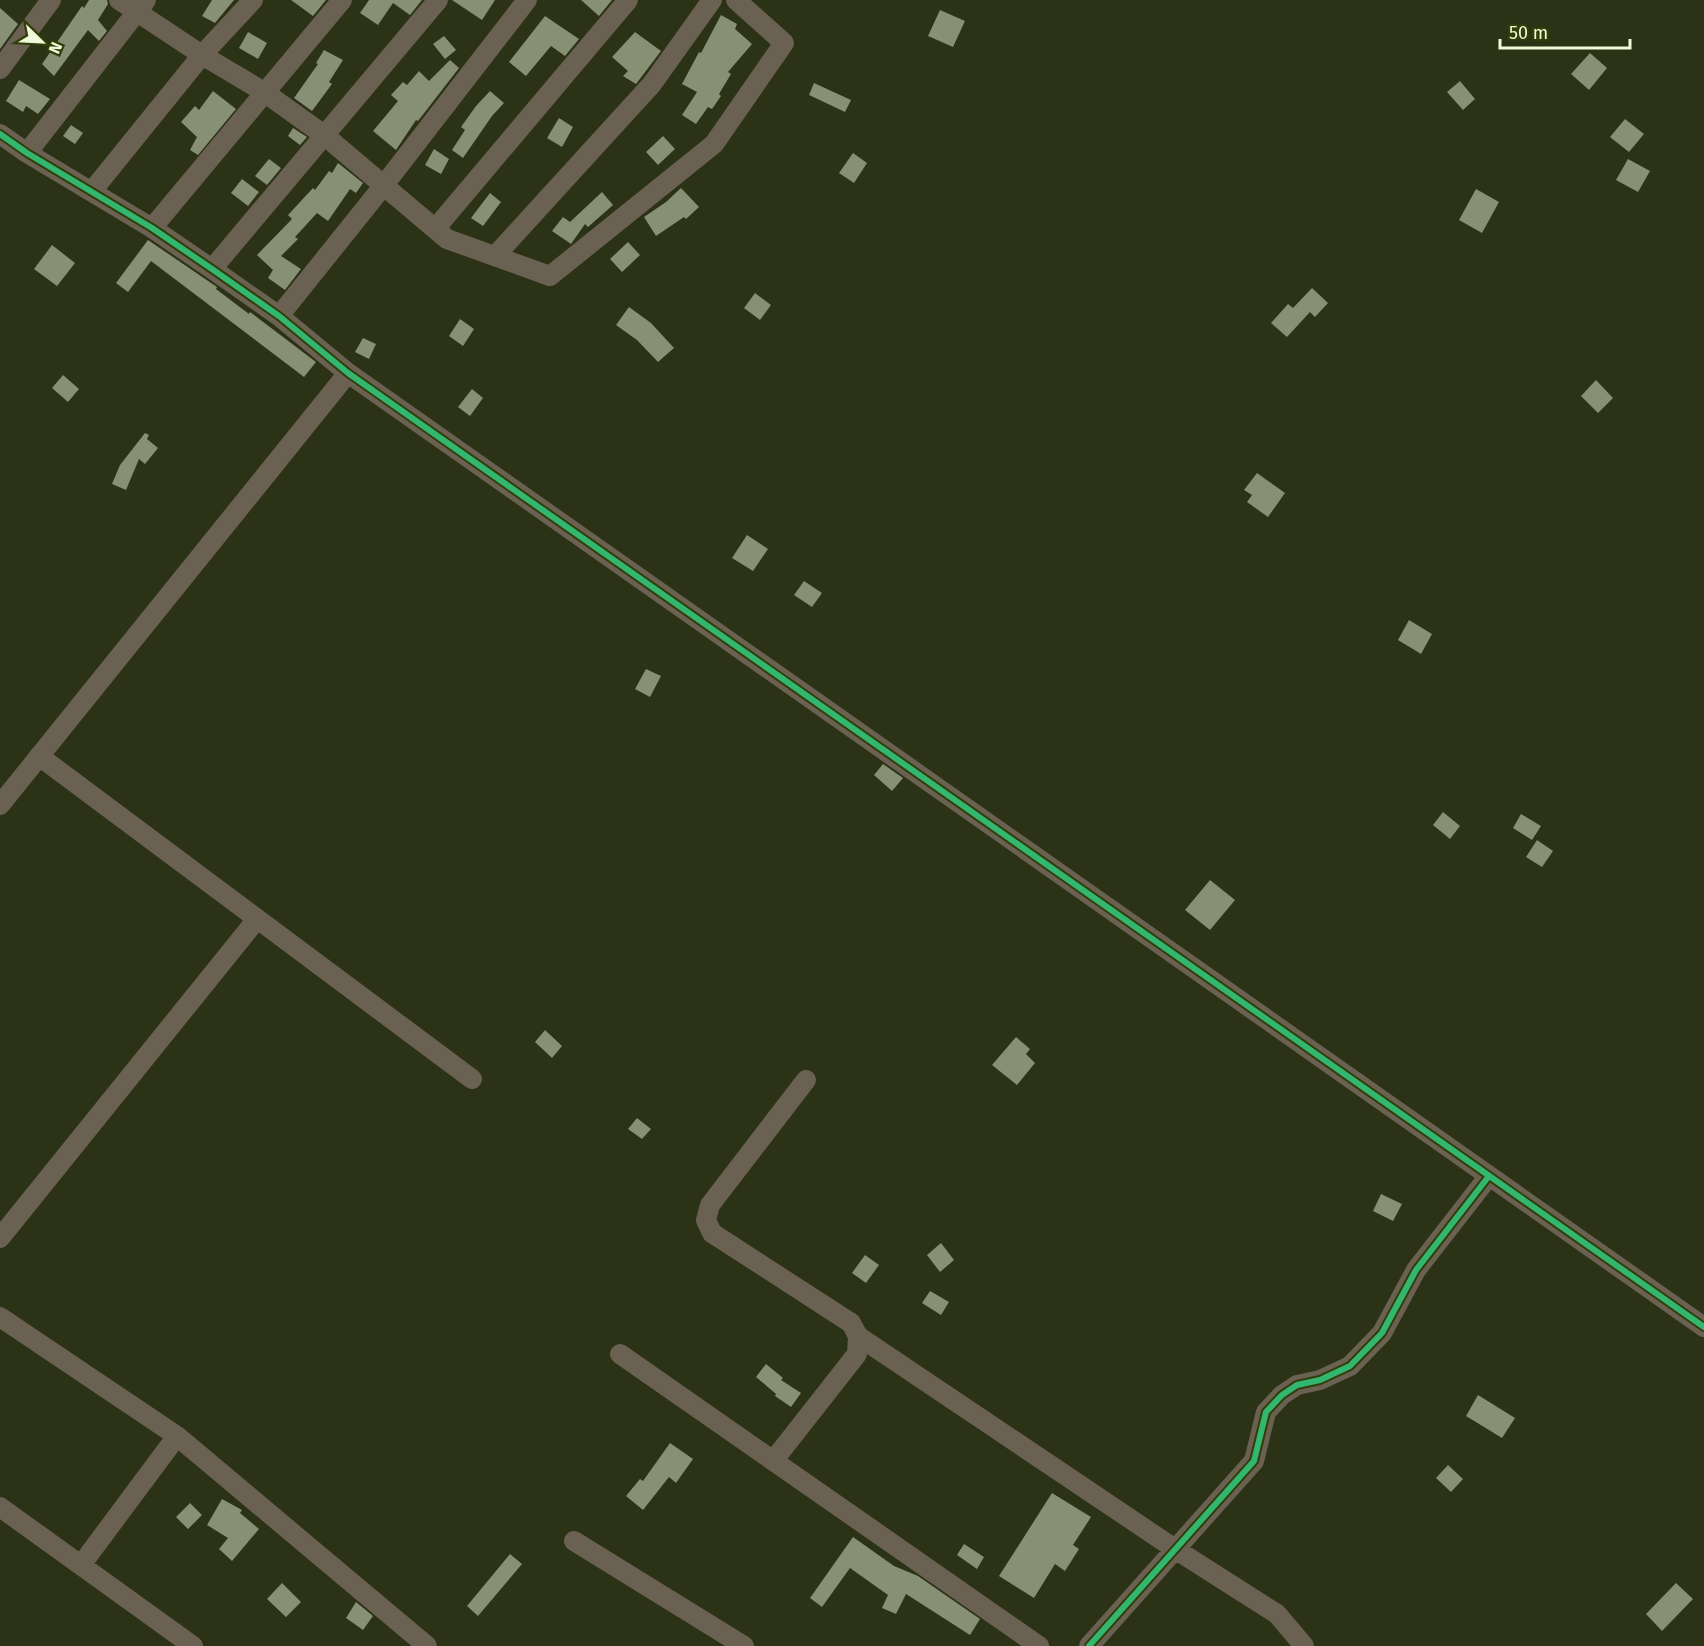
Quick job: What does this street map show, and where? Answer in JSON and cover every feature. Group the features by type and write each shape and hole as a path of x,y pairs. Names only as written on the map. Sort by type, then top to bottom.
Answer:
{"street":[{"path":"0,69 51,0"},
{"path":"119,0 141,6 202,55 264,93 324,135 447,239 550,276 714,144 784,44 736,0"},
{"path":"92,191 202,55 253,0"},
{"path":"152,228 342,0"},
{"path":"212,269 438,0"},
{"path":"279,316 527,0"},
{"path":"435,229 627,0"},
{"path":"495,256 652,84 712,0"},
{"path":"27,153 141,6"},
{"path":"0,134 27,153 152,228 212,269 279,316 348,373 1704,1327"},
{"path":"0,805 348,373"},
{"path":"39,756 472,1079"},
{"path":"0,1238 257,918"},
{"path":"806,1080 710,1205 706,1220 712,1233 851,1323 858,1336 1175,1549 1277,1614 1304,1646"},
{"path":"1089,1646 1254,1461 1266,1412 1282,1395 1297,1385 1320,1380 1350,1366 1382,1333 1416,1270 1489,1176"},
{"path":"0,1317 177,1436 427,1646"},
{"path":"773,1461 856,1354 858,1336"},
{"path":"620,1354 1039,1646"},
{"path":"81,1565 177,1436"},
{"path":"0,1507 193,1646"},
{"path":"574,1541 731,1642"}],"building":[{"path":"89,0 107,0 108,4 98,20 107,31 99,41 88,30 54,76 42,64 82,6 84,8"},
{"path":"212,0 234,0 215,23 202,16"},
{"path":"291,0 326,0 313,16"},
{"path":"369,0 422,0 410,15 393,3 378,25 360,13"},
{"path":"452,0 495,0 482,20"},
{"path":"581,0 612,0 599,16"},
{"path":"0,8 18,24 0,49"},
{"path":"940,10 965,21 953,47 928,36"},
{"path":"721,15 737,24 735,29 752,44 728,72 731,74 712,109 708,107 696,124 682,115 697,92 682,84"},
{"path":"545,16 579,39 565,56 551,46 526,76 509,62"},
{"path":"248,32 267,43 258,59 239,48"},
{"path":"635,32 661,51 636,84 623,76 628,71 612,57"},
{"path":"444,36 456,50 445,59 433,44"},
{"path":"324,50 343,60 329,82 332,84 312,111 294,98 318,64 316,63"},
{"path":"1590,53 1607,68 1589,90 1571,74"},
{"path":"450,60 459,68 418,121 416,120 396,150 373,131 398,101 391,95 403,82 407,85 419,71 429,81"},
{"path":"19,80 50,99 38,114 26,106 23,112 6,101"},
{"path":"1460,81 1475,99 1463,110 1447,92"},
{"path":"814,83 851,100 845,112 809,95"},
{"path":"213,91 236,109 198,155 190,150 197,137 181,122 195,106 199,110"},
{"path":"490,91 504,103 492,116 463,158 452,150 465,130 461,127"},
{"path":"559,118 573,127 562,147 547,138"},
{"path":"1625,119 1644,134 1629,152 1610,137"},
{"path":"71,125 83,133 75,144 63,136"},
{"path":"293,128 307,137 300,145 288,136"},
{"path":"663,136 675,149 658,165 646,152"},
{"path":"434,149 449,159 441,174 425,165"},
{"path":"853,153 867,163 854,183 839,173"},
{"path":"269,159 281,168 267,185 255,176"},
{"path":"1628,159 1650,171 1638,192 1616,180"},
{"path":"338,163 363,183 356,193 350,189 328,221 317,213 295,237 298,239 281,256 301,269 285,290 268,278 273,270 257,255 292,219 288,215 313,188 315,190 329,171 332,173"},
{"path":"242,179 259,192 248,206 231,193"},
{"path":"681,188 699,207 686,219 684,217 656,236 644,217"},
{"path":"1476,189 1499,202 1482,233 1459,220"},
{"path":"602,192 613,205 588,227 585,224 571,244 552,231 563,217 570,222"},
{"path":"490,193 501,202 483,226 471,218"},
{"path":"148,240 217,287 216,289 249,314 250,312 316,362 304,377 151,261 128,292 116,283"},
{"path":"628,242 640,255 622,272 610,259"},
{"path":"52,245 75,263 57,286 34,269"},
{"path":"1312,288 1328,303 1315,317 1310,312 1287,337 1271,323 1288,304 1293,308"},
{"path":"755,293 771,305 760,320 744,308"},
{"path":"629,307 651,323 674,348 658,362 637,340 616,325"},
{"path":"460,319 474,329 463,346 449,336"},
{"path":"363,338 376,344 369,359 355,352"},
{"path":"63,375 79,389 68,402 52,388"},
{"path":"1596,380 1613,398 1598,413 1581,396"},
{"path":"472,389 483,398 470,416 458,407"},
{"path":"145,433 149,435 147,439 158,448 145,464 139,459 126,490 112,484 120,465"},
{"path":"1257,473 1285,493 1268,517 1247,502 1252,495 1244,490"},
{"path":"747,535 768,549 753,571 732,558"},
{"path":"804,581 822,593 812,607 794,595"},
{"path":"1409,620 1432,634 1421,654 1398,640"},
{"path":"646,669 661,676 650,697 635,689"},
{"path":"883,764 903,778 892,791 874,775"},
{"path":"1443,812 1460,826 1450,839 1433,825"},
{"path":"1521,814 1541,826 1532,840 1513,828"},
{"path":"1537,840 1553,851 1542,867 1526,857"},
{"path":"1210,880 1235,900 1210,930 1185,910"},
{"path":"545,1030 562,1046 552,1058 535,1042"},
{"path":"1016,1037 1030,1049 1026,1054 1035,1063 1017,1085 992,1065"},
{"path":"637,1118 651,1129 642,1139 628,1129"},
{"path":"1381,1194 1402,1204 1393,1221 1373,1211"},
{"path":"941,1243 954,1260 940,1272 927,1255"},
{"path":"865,1255 879,1265 866,1283 852,1273"},
{"path":"930,1291 949,1302 941,1315 922,1303"},
{"path":"766,1364 783,1378 781,1380 801,1393 791,1407 775,1396 776,1394 756,1377"},
{"path":"1478,1395 1515,1418 1502,1438 1466,1416"},
{"path":"670,1443 693,1459 676,1483 669,1477 643,1510 626,1496 640,1479 643,1481"},
{"path":"1448,1465 1463,1479 1451,1492 1436,1478"},
{"path":"1052,1493 1091,1517 1073,1545 1079,1549 1065,1571 1055,1564 1034,1598 999,1576"},
{"path":"222,1499 242,1510 240,1513 259,1529 232,1561 219,1549 228,1538 207,1525"},
{"path":"190,1503 202,1515 188,1529 176,1517"},
{"path":"853,1537 894,1566 918,1576 980,1619 970,1635 906,1594 896,1614 882,1608 888,1595 850,1568 822,1607 810,1598"},
{"path":"964,1544 984,1557 977,1569 957,1555"},
{"path":"510,1554 522,1564 478,1616 467,1606"},
{"path":"282,1583 301,1602 286,1617 267,1599"},
{"path":"1676,1583 1693,1599 1662,1631 1646,1614"},
{"path":"356,1602 373,1616 363,1630 346,1618"}],"cycle path":[{"path":"0,134 27,153 152,228 212,269 279,316 348,373 1704,1327"},
{"path":"1089,1646 1254,1461 1266,1412 1282,1395 1297,1385 1320,1380 1350,1366 1382,1333 1416,1270 1489,1176"}]}
